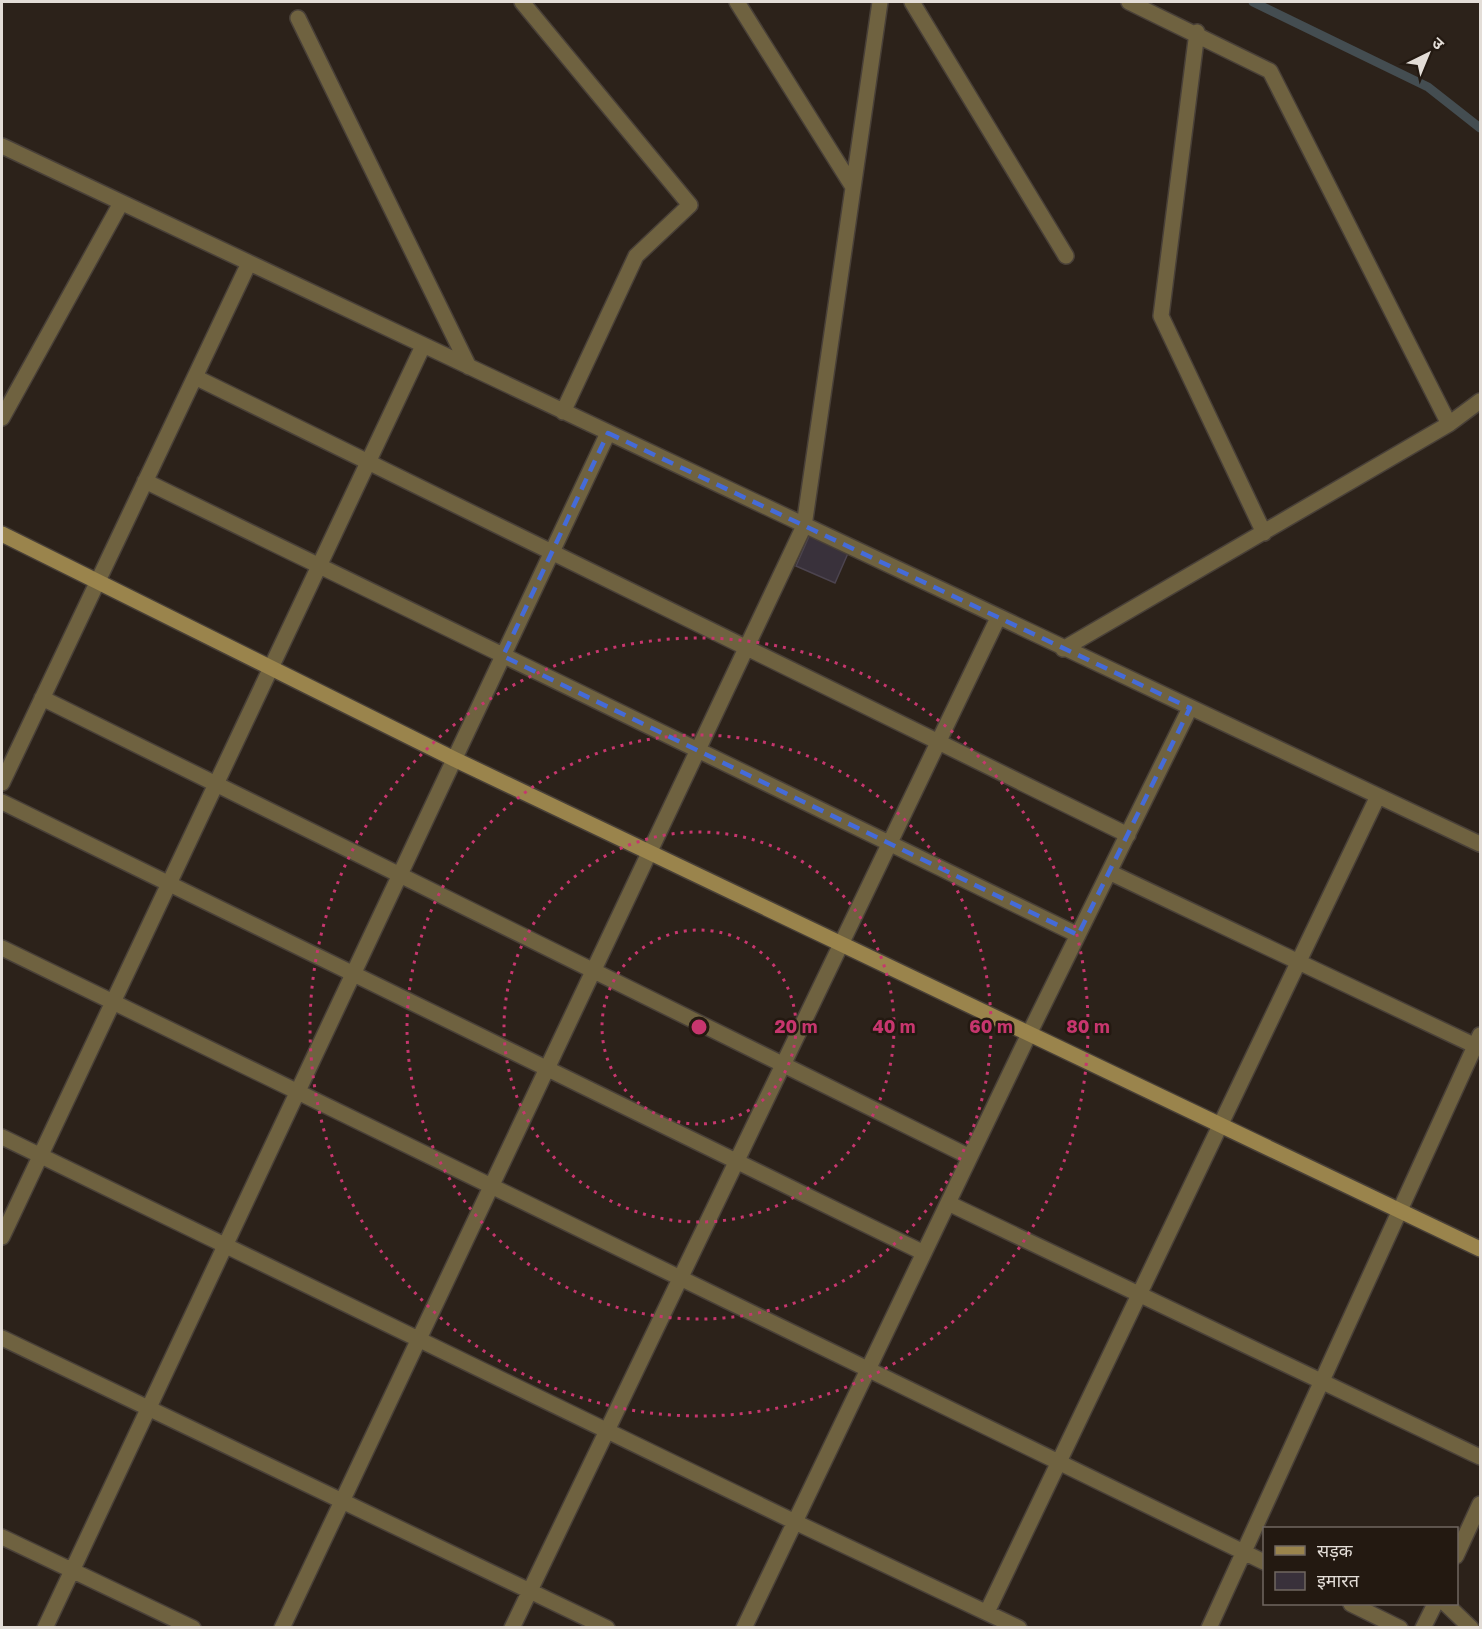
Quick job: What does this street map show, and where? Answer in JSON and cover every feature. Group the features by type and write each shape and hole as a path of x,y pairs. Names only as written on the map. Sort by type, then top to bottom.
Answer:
{"street":[{"path":"522,2 690,205 636,256 563,412"},
{"path":"738,2 853,187"},
{"path":"282,1628 804,526 880,2"},
{"path":"912,2 1066,256"},
{"path":"1129,2 1197,33 1270,71 1449,424"},
{"path":"298,18 469,367"},
{"path":"1197,33 1161,316 1264,533"},
{"path":"2,146 1480,844"},
{"path":"2,418 121,203"},
{"path":"2,783 249,263"},
{"path":"2,1237 423,346"},
{"path":"195,377 1128,835"},
{"path":"1063,649 1449,424 1480,402"},
{"path":"45,1628 608,433"},
{"path":"145,482 1078,935"},
{"path":"2,534 454,759 1480,1249"},
{"path":"512,1628 998,618"},
{"path":"42,698 970,1157"},
{"path":"744,1628 1029,1034 1190,708"},
{"path":"987,1612 1378,796"},
{"path":"2,802 924,1252"},
{"path":"1109,872 1298,962 1479,1043 1399,1212 1209,1628"},
{"path":"2,948 1263,1562"},
{"path":"2,1137 795,1522 1019,1628"},
{"path":"948,1203 1480,1456"},
{"path":"2,1338 607,1628"},
{"path":"1458,1552 1480,1504"},
{"path":"2,1537 194,1628"},
{"path":"1353,1605 1400,1628"},
{"path":"1423,1628 1434,1605"},
{"path":"1447,1605 1472,1628"}],"highlighted area":[{"path":"608,433 1190,708 1078,935 503,656"}],"building":[{"path":"810,534 849,551 835,583 796,566"}],"waterway":[{"path":"1253,2 1428,87 1480,128"}]}
